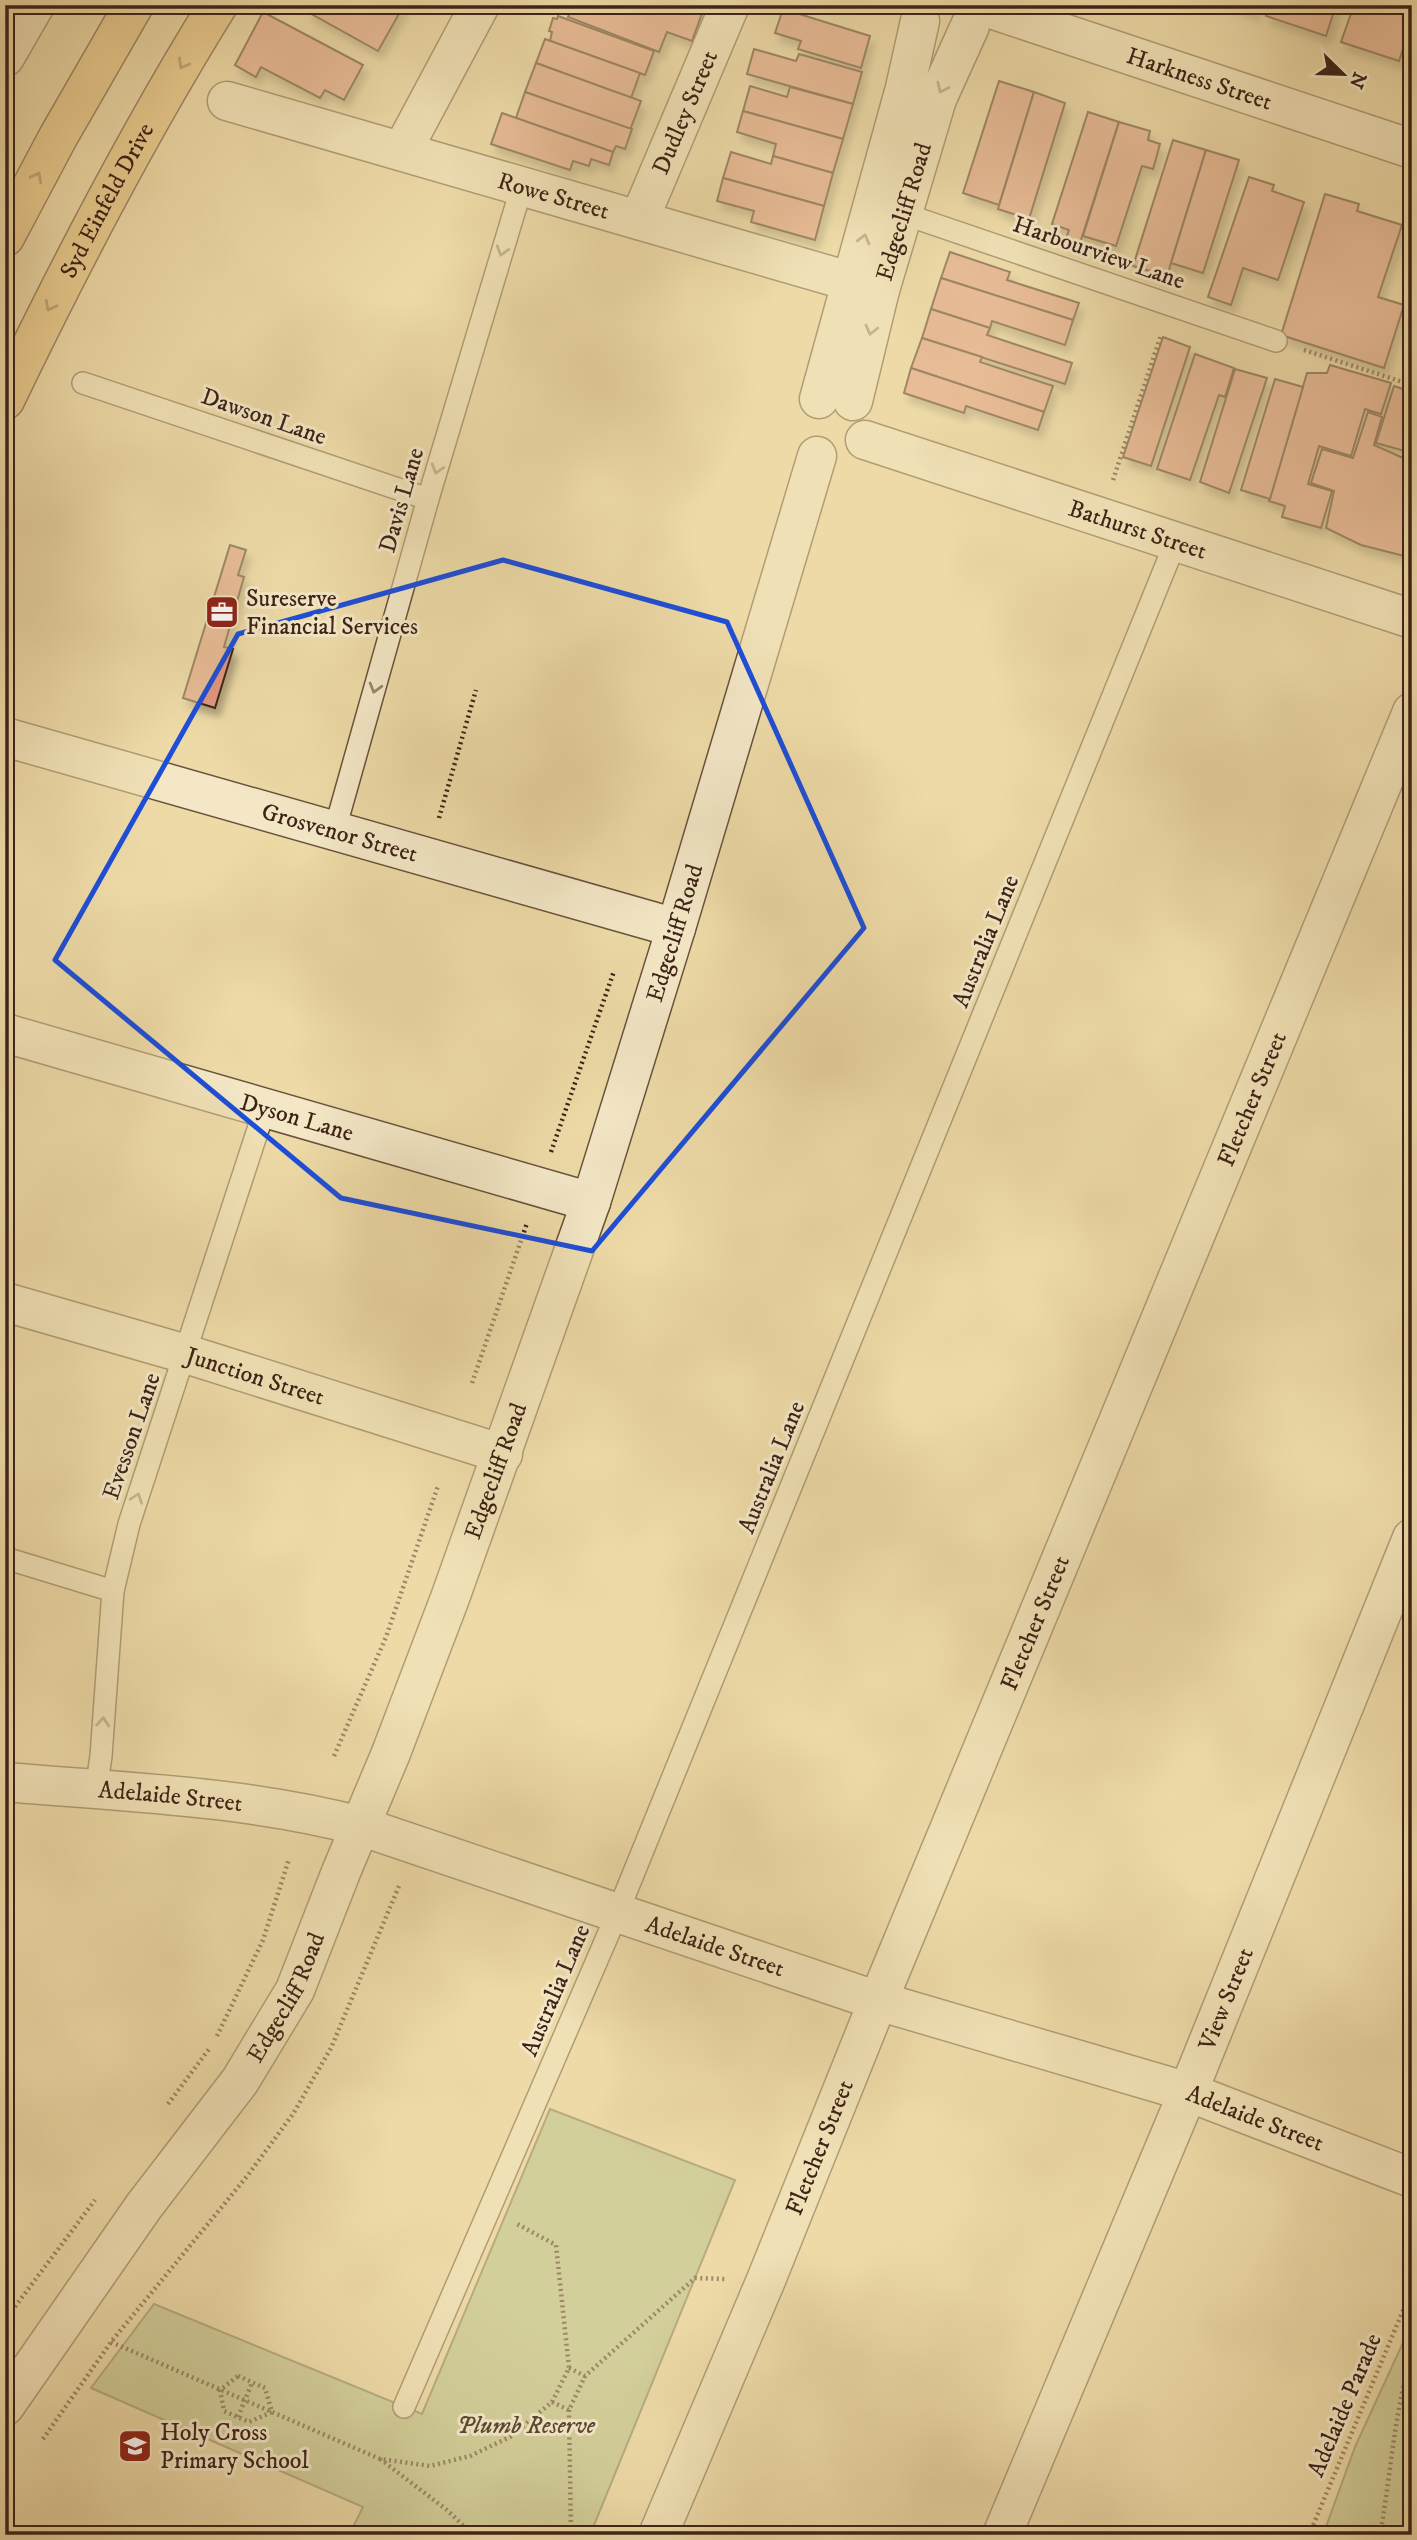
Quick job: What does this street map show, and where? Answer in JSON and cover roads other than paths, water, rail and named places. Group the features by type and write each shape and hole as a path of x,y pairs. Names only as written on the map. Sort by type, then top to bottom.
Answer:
{"main road":[{"path":"5,237 58,137 134,5"},
{"name":"Syd Einfeld Drive","path":"5,400 121,172 218,5"}],"street":[{"path":"5,57 35,5"},
{"path":"402,151 480,5"},
{"name":"Dudley Street","path":"639,220 730,5"},
{"path":"912,10 929,27 949,32 980,13"},
{"name":"Edgecliff Road","path":"836,400 866,286 905,88 912,10"},
{"name":"Harkness Street","path":"980,13 1412,149"},
{"name":"Edgecliff Road","path":"866,286 904,214 937,99 980,13"},
{"name":"Rowe Street","path":"227,101 866,286"},
{"path":"836,400 865,416 867,426 864,440 856,453 847,458 827,461 817,456 804,442 802,423 810,405 836,400"},
{"name":"Bathurst Street","path":"864,440 1412,620"},
{"name":"Edgecliff Road","path":"5,2406 144,2206 250,2067 295,1990 396,1740 503,1454 591,1202 817,456"},
{"name":"Fletcher Street","path":"658,2535 766,2280 878,2001 1412,712"},
{"name":"Grosvenor Street","path":"5,737 676,928"},
{"name":"Dyson Lane","path":"5,1033 591,1202"},
{"name":"Junction Street","path":"5,1302 186,1354 503,1454"},
{"name":"View Street","path":"1002,2535 1188,2092 1412,1538"},
{"name":"Adelaide Street","path":"5,1782 232,1802 291,1810 360,1826 878,2001 1188,2092 1412,2178"}],"lane":[{"name":"Davis Lane","path":"335,829 428,499 522,186"},
{"name":"Harbourview Lane","path":"904,214 1276,341"},
{"name":"Dawson Lane","path":"83,383 428,499"},
{"name":"Australia Lane","path":"404,2407 617,1914 1176,541"},
{"name":"Evesson Lane","path":"96,1790 113,1591 129,1524 265,1108"},
{"path":"5,1558 113,1591"}],"place":[{"name":"Sureserve Financial Services","path":"222,612"},
{"name":"Holy Cross Primary School","path":"135,2446"}],"park label":[{"name":"Plumb Reserve","path":"526,2425"}]}
